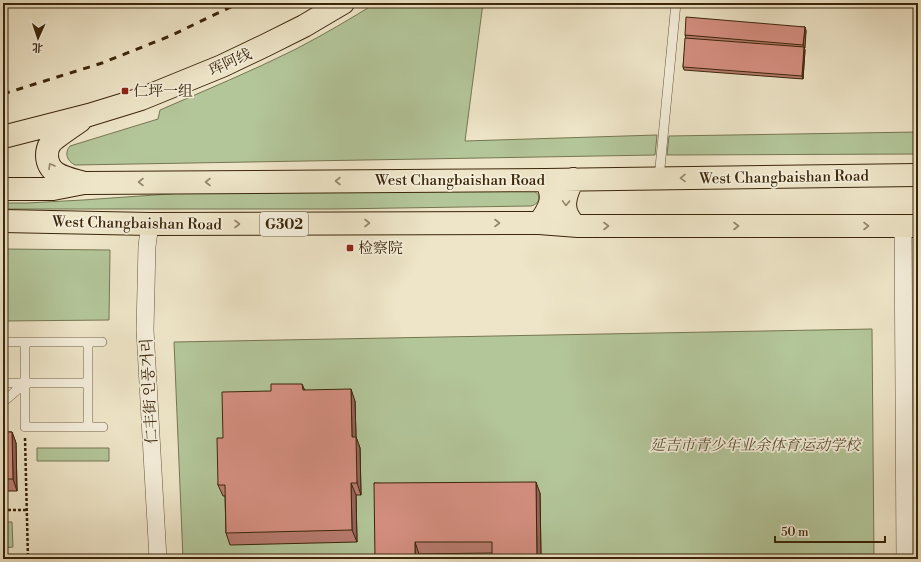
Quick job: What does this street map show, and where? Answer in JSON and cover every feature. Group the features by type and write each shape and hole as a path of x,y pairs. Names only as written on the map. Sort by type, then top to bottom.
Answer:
{"main road":[{"name":"珲阿线","path":"3,137 89,115 141,99 222,66 304,26 343,3"},
{"name":"珲阿线","path":"84,183 55,173 49,165 47,151 50,143 89,115"},
{"name":"West Changbaishan Road","path":"3,189 53,188 84,183 545,180 918,175"},
{"path":"573,179 567,193 565,208 570,220 576,226"},
{"path":"539,223 546,213 552,196 551,190 545,180"},
{"name":"West Changbaishan Road","path":"3,221 150,224 539,223 576,226 910,226"}],"street":[{"name":"仁丰街 인풍거리","path":"150,224 147,252 145,330 158,559"},
{"path":"905,559 910,226"}],"lane":[{"path":"659,178 676,3"},
{"path":"3,342 102,342"},
{"path":"88,342 88,427"},
{"path":"25,343 25,427 103,427"},
{"path":"3,383 88,383"},
{"path":"3,402 25,383"}],"path":[{"path":"25,427 28,559"},
{"path":"3,510 27,510"}],"green space":[{"path":"376,3 483,3 465,141 657,135 655,155 75,165 68,159 67,151 70,146 158,119 160,110 246,73 296,49"},
{"path":"918,132 918,154 667,155 669,136"},
{"path":"531,190 537,193 539,198 535,205 531,206 332,209 3,209 3,203 83,200 183,193"},
{"path":"3,249 110,250 109,320 3,321"},
{"name":"延吉市青少年业余体育运动学校","path":"872,329 874,559 183,559 174,342"},
{"path":"37,448 109,448 109,461 37,461"},
{"path":"3,522 12,522 13,547 3,548"}],"building":[{"path":"686,17 805,27 803,45 685,35"},
{"path":"685,38 804,47 802,76 683,67"},
{"path":"271,384 302,384 303,390 351,389 352,437 356,437 357,483 351,483 352,530 226,533 225,485 218,485 217,438 223,438 222,392 271,391"},
{"path":"3,432 12,432 13,479 3,479"},
{"path":"536,482 537,559 492,559 492,542 415,542 415,559 375,559 374,483"}],"railway":[{"path":"3,94 102,63 170,36 239,3"}],"place":[{"name":"仁坪一组","path":"125,91"},
{"name":"检察院","path":"350,248"}]}
